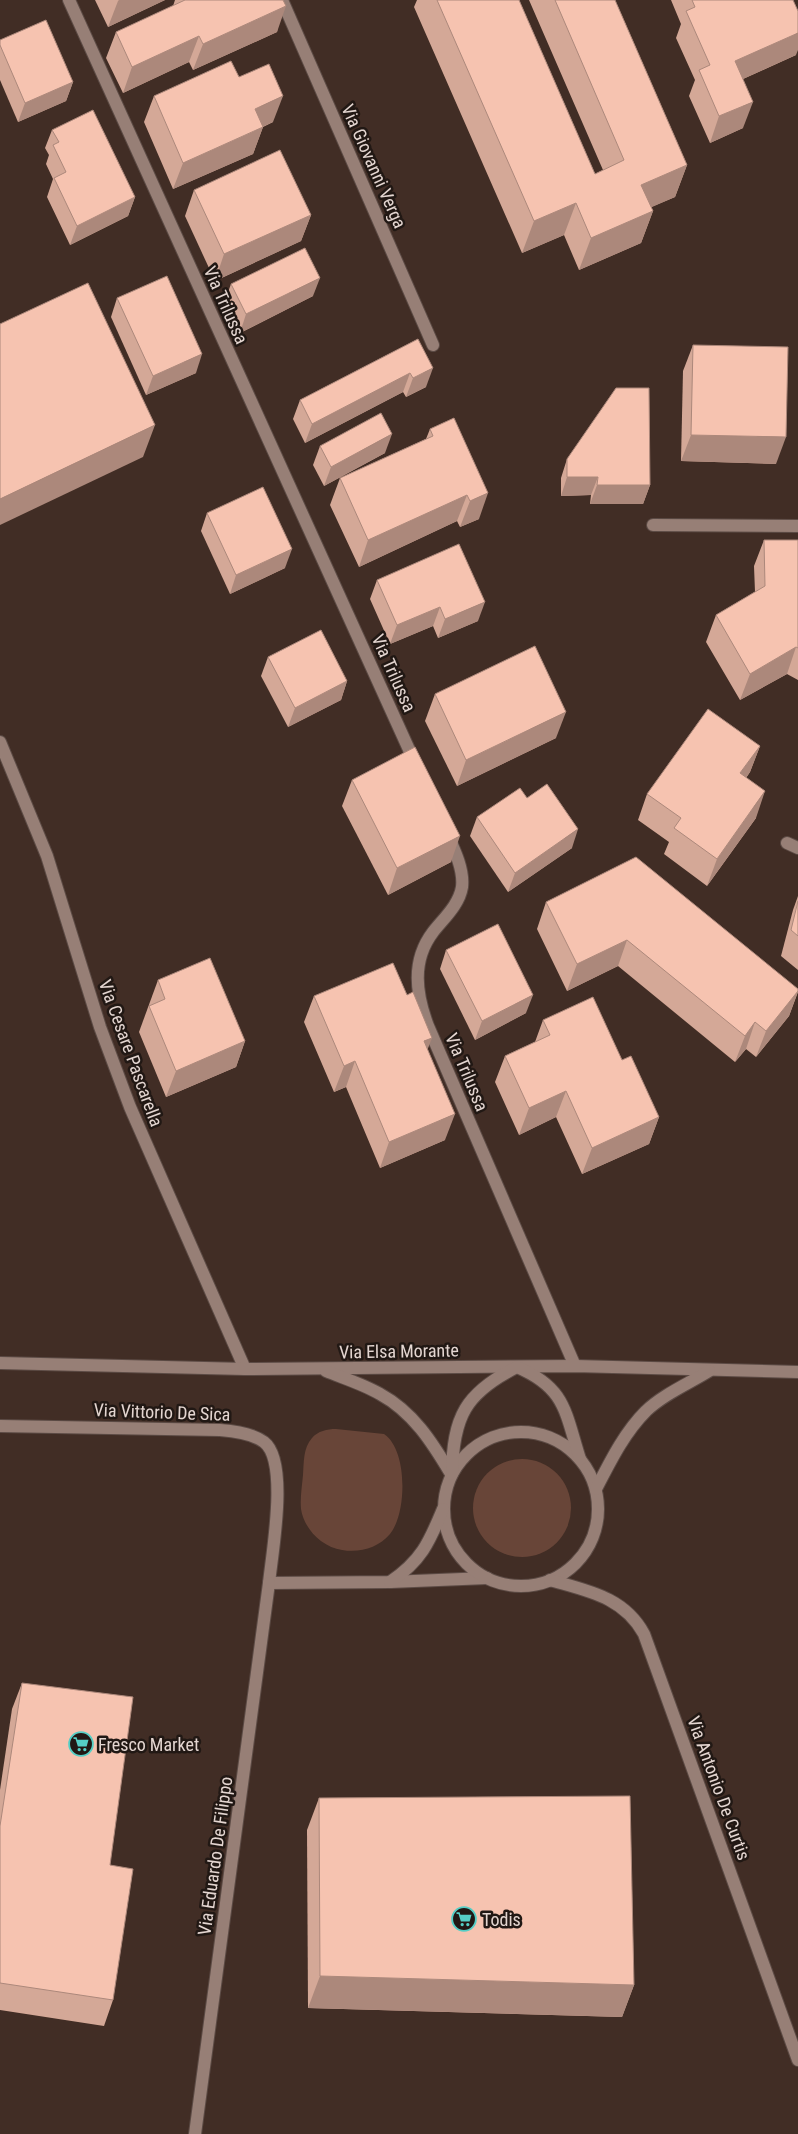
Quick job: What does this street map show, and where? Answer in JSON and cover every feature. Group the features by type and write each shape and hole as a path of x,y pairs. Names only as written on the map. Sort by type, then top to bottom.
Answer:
{"street":[{"name":"Via Trilussa","path":"69,0 420,774"},
{"name":"Via Giovanni Verga","path":"282,0 433,345"},
{"path":"653,525 798,526"},
{"name":"Via Cesare Pascarella","path":"0,742 47,856 100,1027 130,1107 245,1369"},
{"name":"Via Trilussa","path":"444,828 458,858 462,886 451,910 432,933 420,957 416,971 421,1005 575,1366"},
{"name":"Via Elsa Morante","path":"0,1364 245,1369 575,1366 798,1372"},
{"path":"452,1474 453,1440 462,1412 481,1390 517,1367 536,1375 555,1391 567,1416 580,1459 596,1489 598,1511 594,1533 584,1553 570,1569 550,1580 530,1586 508,1585 487,1578 469,1566 455,1549 446,1529 444,1507 446,1490 452,1474 466,1454 487,1439 512,1432 537,1433 560,1442 580,1459"},
{"path":"321,1369 379,1393 399,1407 418,1424 452,1474"},
{"path":"596,1489 617,1449 642,1416 664,1398 710,1371"},
{"name":"Via Vittorio De Sica","path":"0,1426 220,1430 235,1431 265,1442 274,1454 278,1479 269,1583"},
{"path":"390,1582 412,1566 426,1548 444,1507"},
{"path":"269,1583 390,1582 487,1578"},
{"name":"Via Antonio De Curtis","path":"550,1580 610,1599 627,1610 644,1634 798,2060"},
{"name":"Via Eduardo De Filippo","path":"195,2134 269,1583"}],"shaded area":[{"path":"336,1429 384,1434 392,1442 401,1467 402,1497 396,1524 390,1534 380,1543 362,1550 342,1550 321,1541 310,1530 301,1509 304,1460 307,1446 312,1438 320,1432"},
{"path":"522,1459 541,1462 557,1473 568,1489 571,1508 568,1527 557,1543 541,1554 522,1557 503,1554 487,1543 476,1527 473,1508 476,1489 487,1473 503,1462"}],"building":[{"path":"185,0 283,0 286,6 203,44 199,36 132,67 116,32"},
{"path":"437,0 519,0 595,174 624,160 555,0 615,0 687,165 641,185 653,211 591,238 576,203 534,221"},
{"path":"692,0 793,0 798,11 798,33 735,61 753,102 719,116 699,70 710,65 686,11 695,7"},
{"path":"46,20 73,82 25,103 0,45 0,40"},
{"path":"231,61 239,77 269,64 283,96 255,109 263,127 183,163 154,96"},
{"path":"93,110 135,197 77,226 54,178 66,172 53,145 59,142 52,130"},
{"path":"280,150 311,215 224,254 194,190"},
{"path":"305,248 320,278 246,314 231,284"},
{"path":"167,276 202,354 153,376 117,298"},
{"path":"88,283 155,425 0,499 0,324"},
{"path":"418,339 433,368 413,378 410,373 312,424 300,400"},
{"path":"693,345 788,347 786,437 691,435"},
{"path":"616,388 649,388 650,485 597,485 598,477 567,477 567,459"},
{"path":"381,413 392,434 331,467 320,446"},
{"path":"454,418 488,493 470,501 467,495 368,540 340,478 433,436 430,429"},
{"path":"263,487 292,549 236,575 207,513"},
{"path":"764,540 798,540 798,648 796,647 750,674 716,615 765,586"},
{"path":"459,544 485,602 445,619 440,607 397,625 377,580"},
{"path":"321,630 347,681 295,708 268,657"},
{"path":"535,646 566,712 466,760 435,694"},
{"path":"708,709 760,746 740,773 765,791 717,859 674,828 681,818 647,794"},
{"path":"415,747 460,836 397,868 352,780"},
{"path":"547,784 578,829 515,873 477,817 520,788 527,798"},
{"path":"636,857 798,989 766,1031 755,1022 745,1036 627,940 577,964 546,902"},
{"path":"798,901 798,936 791,930"},
{"path":"498,924 533,995 482,1021 446,950"},
{"path":"210,958 245,1041 176,1071 149,1006 165,999 158,980"},
{"path":"393,963 407,995 413,992 432,1038 424,1041 455,1114 389,1142 355,1061 344,1066 314,996"},
{"path":"593,997 622,1060 631,1056 659,1117 592,1148 566,1091 529,1108 505,1056 550,1035 543,1020"},
{"path":"22,1683 133,1697 110,1865 133,1869 113,2000 0,1983 0,1826"},
{"name":"Todis","path":"630,1796 634,1985 320,1976 319,1798"}],"place":[{"name":"Fresco Market","path":"81,1744"},
{"name":"Todis","path":"464,1919"}]}
